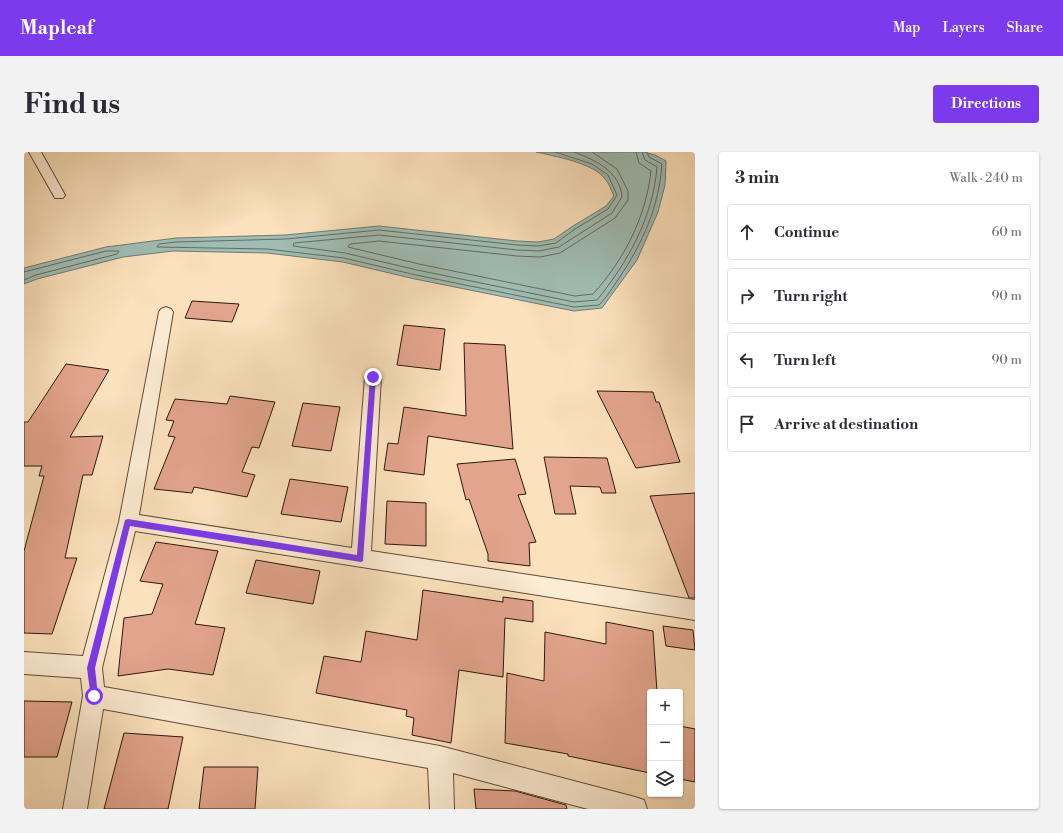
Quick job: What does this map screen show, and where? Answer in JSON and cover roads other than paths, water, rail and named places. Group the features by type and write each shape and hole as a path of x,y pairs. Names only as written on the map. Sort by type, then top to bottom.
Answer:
{"street":[{"path":"34,152 58,195"},
{"path":"75,809 94,696 91,668 128,522 166,312"},
{"path":"361,559 373,377"},
{"path":"128,522 695,610"},
{"path":"24,663 91,668"},
{"path":"94,696 440,758 635,809"},
{"path":"440,758 442,809"}],"water":[{"path":"536,152 644,152 655,155 666,161 665,185 658,212 637,260 602,308 574,311 415,279 343,262 267,253 173,251 123,257 37,279 24,284 24,268 106,247 176,238 285,235 379,226 538,242 554,239 606,206 614,196 609,185 600,173 583,164"}]}
